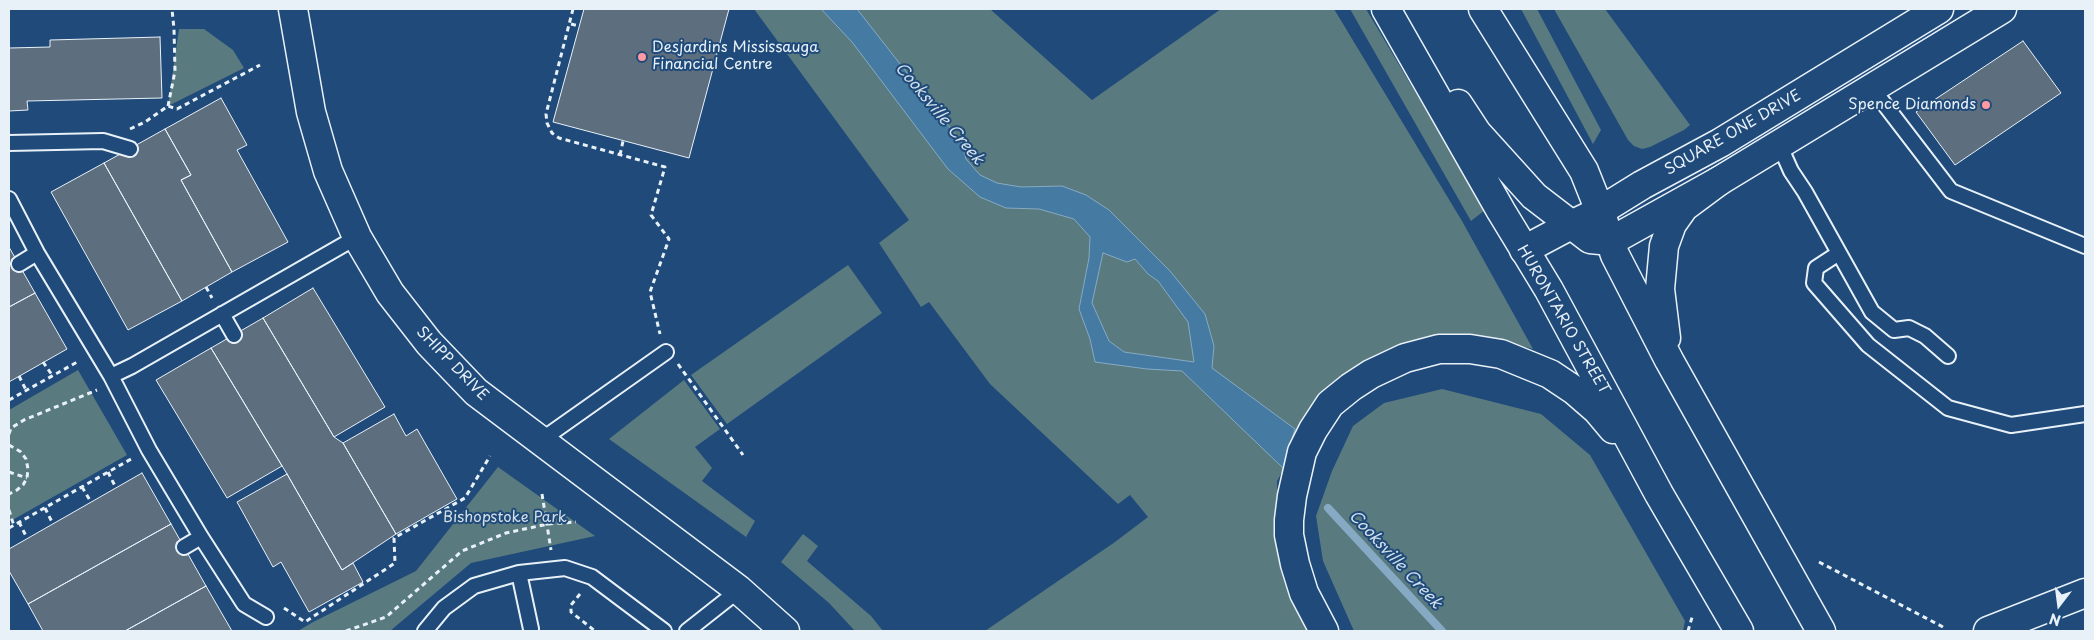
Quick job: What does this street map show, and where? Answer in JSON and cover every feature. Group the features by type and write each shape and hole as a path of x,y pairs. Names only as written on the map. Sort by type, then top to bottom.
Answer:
{"main road":[{"name":"SHIPP DRIVE","path":"293,9 314,120 328,171 357,237 390,294 429,343 476,392 739,590 785,631"},
{"name":"HURONTARIO STREET","path":"1386,9 1524,250 1550,290 1659,494 1739,631"},
{"path":"1396,9 1477,133 1534,196 1590,239 1611,241 1719,181 2002,9"},
{"path":"1483,9 1584,170 1615,255 1669,360 1821,631"},
{"name":"SQUARE ONE DRIVE","path":"1524,250 1600,211 1642,185 1720,143 1939,9"},
{"path":"1669,360 1661,310 1660,289 1664,246 1672,224 1684,207 1719,181"},
{"path":"1324,631 1304,593 1295,564 1289,534 1292,496 1302,452 1313,430 1330,404 1351,386 1404,358 1439,350 1470,349 1501,354 1550,374 1574,390 1597,410 1628,447 1659,494"},
{"path":"1988,631 2085,593"}],"lane":[{"path":"1872,88 1951,190 2085,246"},
{"path":"9,143 103,141 130,149"},
{"path":"1779,144 1792,171 1872,312 1894,330 1909,328 1925,336 1948,356"},
{"path":"9,199 37,254 112,379 149,450 201,537 244,604 266,617"},
{"path":"112,379 357,237"},
{"path":"1839,253 1816,268 1814,283 1868,345 1948,408 2011,425 2085,414"},
{"path":"19,264 37,254"},
{"path":"222,314 234,335"},
{"path":"540,442 667,350"},
{"path":"184,547 201,537"},
{"path":"425,631 444,608 474,586 519,573 565,568 592,577 664,631"},
{"path":"519,573 531,629"},
{"path":"687,631 739,590"}],"path":[{"path":"103,141 146,122 168,106 175,71 172,9"},
{"path":"573,9 571,24 546,114 547,123 552,133 559,138 665,167 651,215 669,239 650,292 667,350 743,456"},
{"path":"571,24 579,26"},
{"path":"168,106 177,109 260,65"},
{"path":"620,155 623,141"},
{"path":"9,400 95,352"},
{"path":"43,362 52,375"},
{"path":"19,376 26,390"},
{"path":"9,434 11,428 24,420 112,379"},
{"path":"9,444 15,447 26,459 27,478 17,490 9,494"},
{"path":"9,528 149,450"},
{"path":"266,617 274,602 305,622 395,563 394,538 465,498 490,456"},
{"path":"9,472 27,478"},
{"path":"108,472 116,488"},
{"path":"82,486 91,502"},
{"path":"542,494 554,569"},
{"path":"45,508 53,524"},
{"path":"9,510 14,526"},
{"path":"19,522 27,538"},
{"path":"346,631 386,617 462,551 506,533 548,524 576,522"},
{"path":"1819,562 1943,627"},
{"path":"592,577 571,605 571,612 595,631"},
{"path":"1688,631 1693,614"}],"green space":[{"path":"754,9 990,9 1092,100 1221,9 1334,9 1462,221 1533,349 1505,342 1326,395 1277,481 1278,533 1313,631 985,631 1115,542 1148,517 1130,495 1118,504 990,384 929,302 921,307 879,243 909,220"},
{"path":"1350,9 1366,9 1485,210 1471,221"},
{"path":"1521,9 1537,9 1601,130 1593,144"},
{"path":"1554,9 1605,9 1690,125 1650,147 1642,149 1634,146 1628,140"},
{"path":"179,29 204,29 233,50 244,68 168,106"},
{"path":"848,265 882,313 727,424 691,375"},
{"path":"78,370 127,455 9,522 9,410"},
{"path":"684,380 720,429 695,447 712,468 702,481 755,521 746,537 609,439"},
{"path":"1442,389 1541,414 1590,455 1685,621 1683,631 1354,631 1323,561 1316,516 1332,471 1353,426 1384,403"},
{"name":"Bishopstoke Park","path":"498,467 595,536 471,563 390,631 298,631 416,571"},
{"path":"803,534 818,546 807,561 871,616 883,631 855,631 829,603 781,562"}],"water":[{"path":"821,9 857,9 962,143 966,159 980,175 997,183 1021,187 1062,186 1086,195 1109,210 1170,271 1205,314 1214,346 1212,368 1295,429 1283,468 1182,371 1147,369 1095,362 1090,339 1079,309 1089,258 1090,237 1074,219 1039,209 1006,208 980,197 948,169 852,42","holes":["1103,253 1127,262 1135,259 1148,274 1158,281 1188,322 1194,362 1124,352 1109,341 1092,303"]}],"building":[{"path":"584,9 729,9 689,158 553,122"},
{"path":"160,37 162,98 27,101 28,110 9,111 9,48 50,47 50,40"},
{"path":"2023,41 2061,93 1955,165 1916,112"},
{"path":"221,98 247,145 237,150 288,242 232,272 181,180 191,175 165,129"},
{"path":"165,129 191,175 181,180 232,272 182,301 104,163"},
{"path":"104,163 182,301 128,330 51,192"},
{"path":"9,247 35,293 9,307"},
{"path":"313,288 385,407 334,437 263,318"},
{"path":"35,293 67,349 9,382 9,307"},
{"path":"263,318 334,437 343,443 396,534 342,570 211,348"},
{"path":"211,348 282,466 227,498 156,380"},
{"path":"394,414 406,436 417,429 457,499 396,534 343,443"},
{"path":"142,473 171,524 28,604 9,571 9,549"},
{"path":"287,474 342,570 353,563 363,582 309,612 281,562 273,567 237,502"},
{"path":"171,524 206,586 125,631 43,631 28,604"},
{"path":"206,586 232,631 125,631"}],"waterway":[{"name":"Cooksville Creek","path":"1328,508 1442,631"}],"place":[{"name":"Desjardins Mississauga Financial Centre","path":"642,57"},
{"name":"Spence Diamonds","path":"1986,105"}]}
